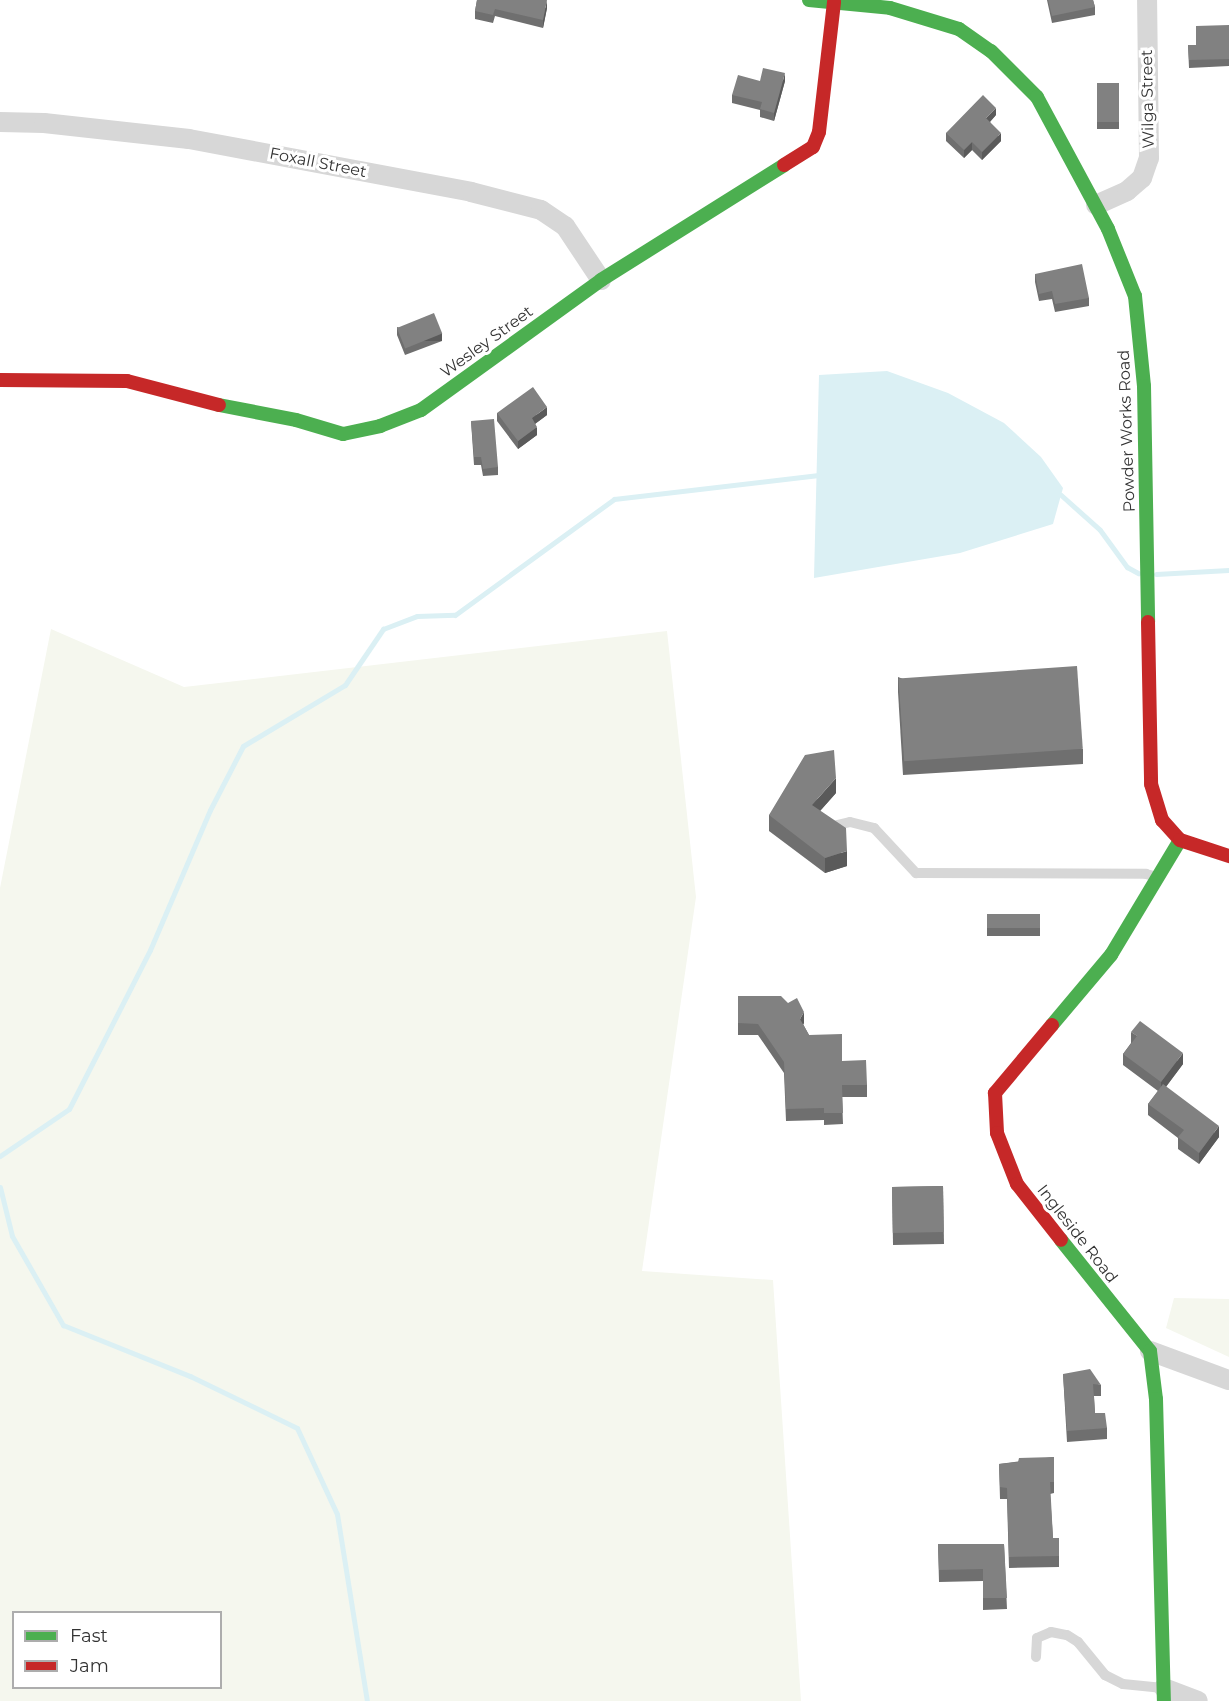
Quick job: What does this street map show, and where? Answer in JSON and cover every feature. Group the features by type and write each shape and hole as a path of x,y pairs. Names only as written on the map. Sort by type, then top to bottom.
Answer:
{"street":[{"name":"Powder Works Road","path":"809,0 890,8 924,16 959,29 991,51 1037,97 1124,262 1135,296 1144,386 1150,784 1162,820 1180,840"},
{"name":"Wilga Street","path":"1096,206 1127,190 1142,178 1149,158 1147,0"},
{"name":"Wesley Street","path":"0,380 127,381 186,399 353,435 422,410 601,280 813,147 819,132 834,2"},
{"name":"Foxall Street","path":"0,122 44,123 189,139 483,195 541,210 565,226 601,280"},
{"path":"1180,840 1229,856"},
{"name":"Ingleside Road","path":"1150,1351 1017,1184 997,1133 994,1093 1110,955 1180,840"},
{"path":"1198,1701 1164,1695 1156,1399 1150,1351 1229,1380"}],"lane":[{"path":"837,825 850,822 874,828 916,873 1146,874 1157,877"},
{"path":"1036,1657 1037,1638 1051,1632 1067,1635 1114,1680 1164,1695"}],"shaded area":[{"path":"887,371 948,393 1004,423 1041,457 1063,488 1053,524 960,553 814,578 819,375"},
{"path":"51,629 184,687 667,631 696,897 642,1271 773,1280 801,1701 0,1701 0,888"},
{"path":"1174,1298 1229,1299 1229,1357 1166,1328"}],"building":[{"path":"477,0 547,0 543,20 495,9 493,15 475,11"},
{"path":"1048,0 1093,0 1095,7 1052,16"},
{"path":"1229,25 1229,59 1189,60 1188,45 1196,45 1196,26"},
{"path":"763,68 785,73 774,113 760,109 762,102 732,95 738,75 760,81"},
{"path":"1097,83 1119,83 1119,122 1097,122"},
{"path":"983,95 996,108 986,118 1001,133 982,152 972,142 964,150 946,133"},
{"path":"1082,264 1089,298 1055,304 1052,291 1039,294 1035,274"},
{"path":"434,313 442,333 405,348 397,328"},
{"path":"533,387 547,407 532,418 537,427 518,441 497,413"},
{"path":"494,419 498,467 483,469 481,457 474,457 471,421"},
{"path":"1077,666 1083,749 904,761 898,678"},
{"path":"834,750 836,778 812,805 846,828 847,851 825,858 769,815 805,755"},
{"path":"987,914 1040,914 1040,928 987,928"},
{"path":"738,996 781,996 788,1003 797,998 804,1012 800,1019 809,1035 842,1034 842,1061 866,1060 867,1085 842,1085 843,1113 824,1113 824,1108 786,1109 784,1062 758,1024 738,1023"},
{"path":"1140,1021 1183,1053 1161,1082 1123,1054 1137,1036 1131,1032"},
{"path":"1163,1084 1219,1126 1199,1153 1178,1137 1184,1130 1148,1104"},
{"path":"943,1186 944,1232 893,1233 892,1187"},
{"path":"1090,1369 1101,1385 1093,1384 1095,1413 1105,1413 1107,1428 1067,1431 1063,1374"},
{"path":"1054,1457 1054,1482 1050,1482 1053,1538 1059,1538 1059,1556 1009,1557 1007,1488 1000,1487 999,1464 1018,1462 1019,1458"},
{"path":"938,1544 1004,1544 1007,1598 983,1598 983,1569 939,1570"}],"waterway":[{"path":"0,1156 69,1109 150,950 210,810 243,746 345,685 383,629 417,616 455,615 614,499 817,475"},
{"path":"1061,495 1100,530 1127,567 1138,573"},
{"path":"1156,574 1229,570"},
{"path":"0,1187 12,1236 63,1325 190,1376 297,1428 337,1514 367,1701"}],"traffic: fast":[{"path":"809,0 890,8 959,29 991,51 1037,97 1108,229 1135,296 1144,386 1148,622"},
{"path":"219,405 296,420 343,434 380,426 421,410 601,280 784,165"},
{"path":"1052,1025 1111,955 1180,840"},
{"path":"1061,1240 1150,1351 1156,1399 1164,1701"}],"traffic: jam":[{"path":"784,165 813,147 819,132 834,2"},
{"path":"0,380 127,381 219,405"},
{"path":"1148,622 1151,784 1162,820 1180,840 1229,856"},
{"path":"1052,1025 995,1093 997,1133 1017,1184 1061,1240"}]}
